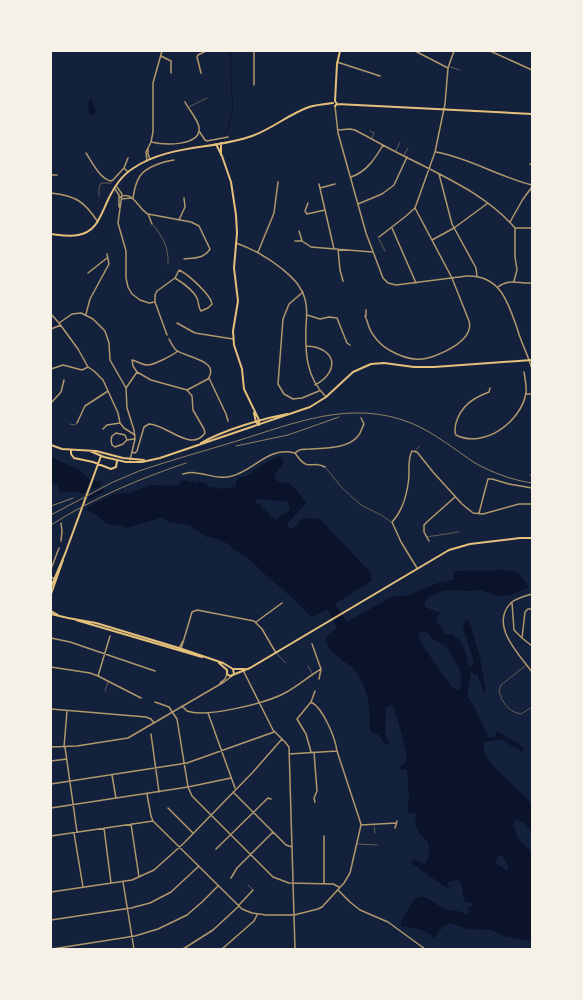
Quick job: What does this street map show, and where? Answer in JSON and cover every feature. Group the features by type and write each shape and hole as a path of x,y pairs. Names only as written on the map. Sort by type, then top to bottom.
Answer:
{"main road":[{"path":"335,106 337,62 340,51"},
{"path":"51,234 71,236 80,235 89,231 98,222 107,202 128,172 150,159 176,151 241,139 258,133 307,108 334,102 337,104 532,114"},
{"path":"221,143 222,156"},
{"path":"216,144 222,156 233,191 237,228 234,268 238,301 233,339 242,369 244,387 259,424"},
{"path":"90,451 117,461 160,458 310,407 326,397 356,370 375,363 414,367 434,367 532,360"},
{"path":"198,444 222,433 291,414"},
{"path":"51,445 62,449 109,454 129,461"},
{"path":"71,450 71,454 74,458 93,462 108,469 116,468 117,461"},
{"path":"101,456 109,454"},
{"path":"51,587 64,557 101,456"},
{"path":"217,661 227,670 227,674 233,675 248,669 442,553 458,546 520,538 532,538"},
{"path":"51,594 54,580"},
{"path":"51,613 96,624 224,663 232,669 233,675"},
{"path":"227,670 243,670"}],"street":[{"path":"147,161 145,153 151,142 153,128 153,86 162,51"},
{"path":"201,73 197,57 206,51"},
{"path":"254,51 254,85"},
{"path":"415,51 448,67"},
{"path":"379,237 415,208 435,152 444,109 448,67 454,51"},
{"path":"490,51 532,70"},
{"path":"161,56 171,61 171,73"},
{"path":"337,62 380,76"},
{"path":"186,102 196,121 198,131 207,141 228,137"},
{"path":"335,106 338,130 358,204 372,252 386,282 396,285 476,276 489,280 498,287 511,309 532,370"},
{"path":"338,130 353,129 461,184 488,202 510,222 514,228 517,270 514,281"},
{"path":"151,142 171,144 188,142 194,139 198,131"},
{"path":"351,177 358,174 370,164 383,145"},
{"path":"148,148 150,159"},
{"path":"435,152 468,161 505,177 532,186 510,222"},
{"path":"86,153 102,177 111,181 124,168 128,158"},
{"path":"358,204 382,194 394,185 407,157"},
{"path":"132,198 142,174 161,163 174,160"},
{"path":"124,168 128,172"},
{"path":"439,174 454,228 476,268 476,276"},
{"path":"51,175 57,175"},
{"path":"258,252 274,213 278,182"},
{"path":"319,184 334,249"},
{"path":"320,188 335,184"},
{"path":"117,186 121,191 118,227 126,251 126,278 128,287 132,294 140,300 149,303 155,302"},
{"path":"115,189 121,197 132,198 143,211 148,214 191,222 199,226 210,249 205,254 196,258 184,258"},
{"path":"51,193 67,196 82,203 89,209 98,222"},
{"path":"179,220 186,207 184,198"},
{"path":"432,240 454,228 488,202"},
{"path":"308,203 305,211 307,214 325,210"},
{"path":"366,310 365,316 368,324 374,335 383,346 390,351 412,359 424,359 438,356 456,345 466,335 470,325 452,278 415,208"},
{"path":"148,214 152,224"},
{"path":"392,228 416,283"},
{"path":"514,228 532,228"},
{"path":"299,231 302,241"},
{"path":"295,241 302,241 311,247 372,252"},
{"path":"236,243 269,258 295,280 303,292 306,301 306,346 309,367 315,385 326,397"},
{"path":"338,249 340,270 343,281"},
{"path":"86,314 90,299 108,264 107,254"},
{"path":"88,273 107,258"},
{"path":"168,335 155,302 155,295 157,291 175,278 180,270 210,297 212,304 208,308 201,311 198,300 194,294 182,282 175,278"},
{"path":"498,287 505,282 532,282"},
{"path":"303,292 289,304 283,318 278,384 284,394 293,399 302,398 319,390"},
{"path":"51,329 72,314 81,313 86,314 93,319 105,331 109,343 110,360 126,388 126,408 133,424 135,440 129,461"},
{"path":"51,314 81,354 88,367 99,375 118,413 120,423 124,428 135,435"},
{"path":"307,315 320,319 332,316 337,318 347,343 350,345"},
{"path":"177,323 195,333 233,339"},
{"path":"169,339 178,351 205,362 209,369 209,378 228,421"},
{"path":"306,346 320,347 325,351 331,360 332,367 330,374 315,385"},
{"path":"132,452 135,453 137,451 144,427 149,424 162,427 182,439 195,440 204,435 204,429 193,410 192,396 187,390 151,380 137,372 133,366 132,360 146,365 152,364 178,351"},
{"path":"51,369 63,365 82,370 88,367"},
{"path":"126,388 137,372"},
{"path":"490,388 489,392 478,396 463,408 455,427 454,432 456,435 472,439 481,438 500,431 517,413 526,394 524,372"},
{"path":"187,390 209,378"},
{"path":"51,403 61,392 64,380"},
{"path":"77,423 85,406 108,391"},
{"path":"526,394 532,394"},
{"path":"183,474 194,473 228,477 238,474 258,461 274,454 285,452 294,453 299,450 330,447 350,442 358,436 364,424 361,418"},
{"path":"103,429 107,425 120,423"},
{"path":"127,440 125,435 116,433 110,440 112,445 115,446 123,444 127,440 135,440"},
{"path":"417,568 401,542 392,522 395,519 405,498 412,450 415,451 455,497 473,513 490,513 519,504 532,504"},
{"path":"294,453 300,462 304,464 325,467"},
{"path":"479,514 488,479 532,488"},
{"path":"429,541 424,530 428,521 455,497"},
{"path":"61,523 61,541"},
{"path":"51,569 59,548"},
{"path":"51,577 54,580"},
{"path":"532,594 512,602 505,612 503,626 508,639 532,672"},
{"path":"512,602 514,630 532,646"},
{"path":"256,622 282,603"},
{"path":"522,638 526,612 528,609 532,609"},
{"path":"180,649 191,614 194,610 251,619 256,622 276,653"},
{"path":"98,676 110,636"},
{"path":"51,638 70,642 154,671"},
{"path":"312,644 321,669 319,680"},
{"path":"51,667 90,673 141,698"},
{"path":"182,706 189,712 208,713 260,703 284,694 321,669"},
{"path":"243,670 274,732 289,747 295,949"},
{"path":"218,685 225,679 227,674"},
{"path":"51,747 65,747 125,738 173,713 233,675"},
{"path":"311,752 306,734 297,719 310,702 315,691"},
{"path":"155,702 168,707 178,722 188,788 192,796 210,815 273,876 289,883 333,884 340,887"},
{"path":"147,794 150,816 153,820 218,886 238,905 248,912 257,914 294,914 322,907 338,890 350,873 361,825 330,730 324,718 310,702"},
{"path":"51,709 146,717 154,723"},
{"path":"67,710 65,747 78,832"},
{"path":"208,713 235,789"},
{"path":"51,784 184,764 274,732"},
{"path":"151,734 159,792"},
{"path":"51,892 123,882 154,870 193,834 282,739"},
{"path":"289,754 341,748"},
{"path":"314,752 317,792 314,798 315,802"},
{"path":"51,761 67,759"},
{"path":"112,775 116,798"},
{"path":"51,808 188,788 231,778"},
{"path":"233,792 286,845 292,847"},
{"path":"216,849 268,798 271,799"},
{"path":"168,808 193,834"},
{"path":"51,836 153,820"},
{"path":"361,825 396,822 395,828"},
{"path":"132,824 139,877"},
{"path":"104,828 112,883"},
{"path":"231,878 237,868 273,832"},
{"path":"74,833 83,887"},
{"path":"324,836 324,884"},
{"path":"51,920 128,909 144,905 164,897 176,888 199,866"},
{"path":"123,882 134,949"},
{"path":"52,949 154,931 175,922 195,909 218,886"},
{"path":"184,949 213,930 253,890"},
{"path":"338,890 360,910 388,922 425,949"},
{"path":"222,949 254,921 257,914"}],"lane":[{"path":"448,67 460,70"},
{"path":"188,108 207,98"},
{"path":"370,130 374,133 371,139"},
{"path":"396,152 400,142"},
{"path":"404,156 408,148"},
{"path":"100,196 99,188 102,183 109,183 111,181"},
{"path":"152,224 165,242 168,253 168,264"},
{"path":"379,237 385,251"},
{"path":"70,424 74,425 77,423"},
{"path":"415,451 419,447"},
{"path":"325,467 342,488 361,505 392,522"},
{"path":"426,537 459,532"},
{"path":"276,653 286,663"},
{"path":"526,665 501,685 498,691 506,705 512,711 521,714 532,707"},
{"path":"308,666 313,674"},
{"path":"105,691 109,681"},
{"path":"374,824 375,833"},
{"path":"357,844 377,845"},
{"path":"248,885 253,890"}],"water":[{"path":"91,99 96,112 92,115 89,114 88,103"},
{"path":"51,457 81,471 90,480 95,482 101,481 100,485 104,491 117,494 129,493 150,485 176,486 184,480 197,483 199,481 209,487 224,489 231,488 236,486 236,481 239,478 251,474 258,467 277,457 282,457 283,464 275,474 275,478 278,482 285,482 291,485 306,503 287,524 289,528 292,529 303,518 319,518 370,572 372,580 335,604 347,622 391,597 409,595 438,583 454,580 454,571 507,570 518,572 529,587 516,593 502,596 478,590 450,590 429,597 425,603 425,607 440,613 436,619 443,629 442,631 447,635 451,634 460,641 464,649 469,668 474,664 463,628 464,621 469,620 479,653 486,689 483,692 478,674 476,675 471,672 467,696 476,710 488,737 495,737 497,731 520,745 524,750 522,752 502,740 484,742 484,750 494,767 526,797 532,806 532,832 520,821 515,820 513,826 520,841 532,852 532,941 503,936 492,930 467,929 450,923 442,928 434,938 423,930 401,926 402,918 412,903 420,897 428,899 444,909 467,914 469,913 467,907 472,911 468,906 473,906 473,904 470,902 465,902 462,891 463,888 459,880 447,882 450,889 448,889 411,863 414,860 420,861 422,864 426,863 429,855 429,849 427,841 415,826 416,813 410,814 407,810 409,798 407,770 401,770 399,768 406,762 407,757 399,724 392,705 386,707 385,734 390,745 384,743 378,734 372,733 368,701 361,680 350,666 331,650 328,644 326,637 337,628 327,609 313,617 310,616 253,562 228,544 212,537 206,537 190,525 169,522 161,518 125,528 119,525 107,524 87,510 90,500 87,494 77,492 60,492 57,484 51,483","holes":["259,499 288,502 290,509 275,520 255,502 255,500","423,631 427,632 434,640 446,646 461,674 462,680 459,690 452,687 422,645 418,634","503,856 508,869 506,870 495,863 497,857"]}],"pier":[{"path":"91,478 95,480 91,490 102,485 104,488 89,496 88,499 86,496 82,495 85,493"},
{"path":"109,489 114,491 112,494 117,493 85,508 88,500"}],"waterway":[{"path":"223,138 232,115 230,51"}],"railway":[{"path":"51,515 111,483 139,471 280,427 323,416 345,413 367,413 389,416 411,423 436,436 482,467 510,478 532,483"},
{"path":"236,446 288,435 339,417"},
{"path":"51,525 83,506 117,490 186,463"},
{"path":"51,506 73,498"}]}
